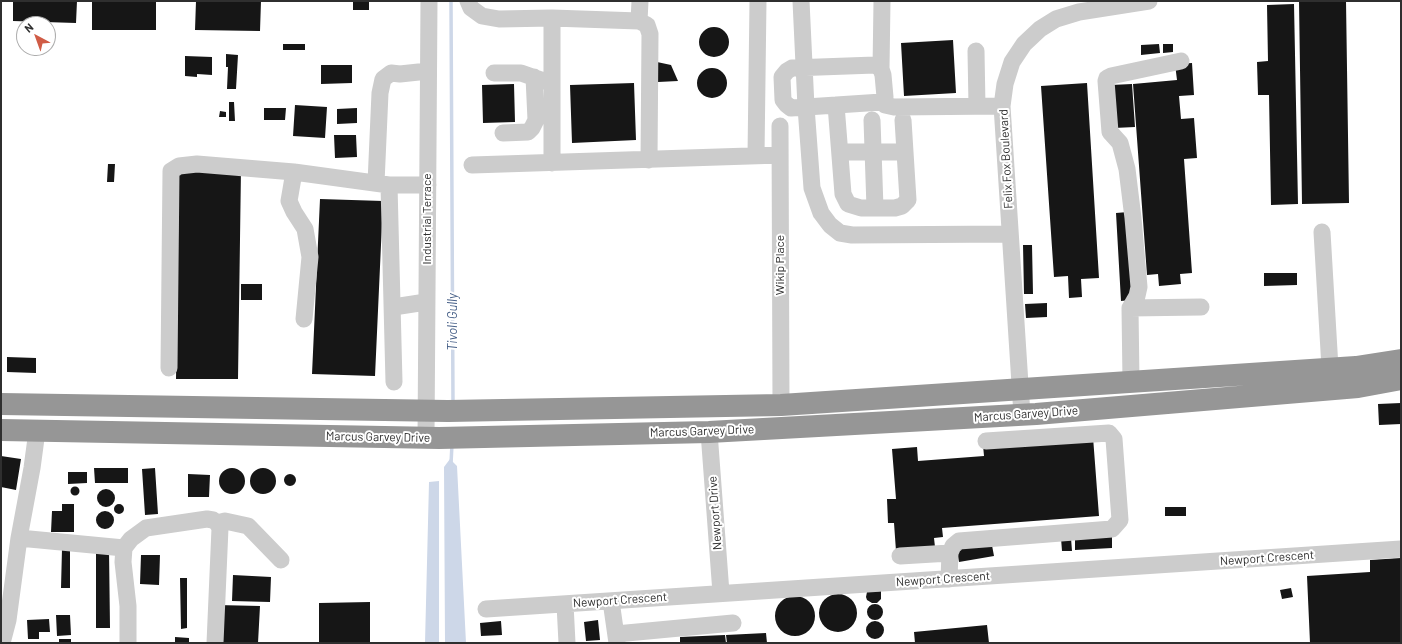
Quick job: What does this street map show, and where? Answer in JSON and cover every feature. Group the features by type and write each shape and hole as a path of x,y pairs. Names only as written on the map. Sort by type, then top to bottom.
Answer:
{"highway":[{"name":"Marcus Garvey Drive","path":"1,404 426,411 781,405 1020,388 1356,367 1401,360"},
{"name":"Marcus Garvey Drive","path":"1,430 445,437 709,432 1022,415 1358,387 1401,379"}],"street":[{"name":"Industrial Terrace","path":"429,1 426,411 445,437"},
{"path":"468,1 471,8 482,16 498,19 552,18 639,21 647,25 650,34 649,160"},
{"path":"639,21 640,1"},
{"path":"756,156 758,1"},
{"path":"801,1 806,107 812,188 822,213 830,225 840,233 852,235 1010,234"},
{"path":"880,69 882,1"},
{"name":"Felix Fox Boulevard","path":"1022,415 1002,106 1005,84 1012,62 1024,44 1040,29 1056,19 1079,12 1149,1"},
{"path":"552,18 552,163"},
{"path":"976,51 976,106"},
{"path":"1131,381 1130,308 1137,296 1139,287 1134,218 1127,169 1122,149 1120,143 1110,132 1106,81 1107,78 1111,76 1181,61"},
{"path":"882,102 885,97 884,75 875,65 792,68 782,77 783,100 791,108 882,102 885,105 894,107 1002,106"},
{"path":"394,382 392,304 383,184 380,93 383,79 391,73 400,74 428,72"},
{"path":"494,73 521,73 552,85"},
{"path":"503,133 528,132 532,128 536,120 534,77"},
{"path":"836,105 843,194 848,204 860,208 895,208 902,206 908,200 903,120"},
{"path":"872,120 875,208"},
{"name":"Wikip Place","path":"780,126 781,405"},
{"path":"840,152 905,152"},
{"path":"472,165 780,155"},
{"path":"169,368 171,171 179,166 197,164 294,172 383,184 428,185"},
{"path":"294,172 289,201 305,229 310,257 304,319"},
{"path":"1322,232 1330,368"},
{"path":"392,304 400,306 426,302"},
{"path":"1130,308 1201,307"},
{"path":"2,643 8,620 19,538 32,468 37,431"},
{"name":"Newport Drive","path":"709,432 721,594"},
{"path":"949,578 950,553 953,546 959,541 1112,529 1120,520 1114,439 1109,433 986,440"},
{"path":"128,643 128,606 123,562 124,548 131,539 146,528 207,519 213,520 220,528 215,643"},
{"path":"217,523 225,521 248,526 281,560"},
{"path":"19,538 124,548"},
{"name":"Newport Crescent","path":"486,609 1401,549"},
{"path":"900,556 950,553"},
{"path":"611,601 617,639 733,623"},
{"path":"565,604 567,643"}],"water":[{"path":"450,459 457,466 466,643 445,643 444,467"},
{"path":"439,481 439,643 425,643 429,482"}],"building":[{"path":"13,1 77,1 76,23 56,22 56,16 16,16 16,21 13,21"},
{"path":"92,1 156,1 156,30 92,30"},
{"path":"196,1 261,1 260,31 195,30"},
{"path":"353,1 369,1 369,10 353,10"},
{"path":"1299,1 1346,1 1349,203 1302,204"},
{"path":"1294,4 1298,204 1271,205 1269,95 1258,95 1257,62 1268,61 1267,5"},
{"path":"714,27 720,28 728,36 728,48 720,56 714,57 708,56 700,48 699,42 700,36 708,28"},
{"path":"953,40 956,93 904,96 901,43"},
{"path":"283,44 305,44 305,50 283,50"},
{"path":"1159,44 1160,53 1141,55 1141,45"},
{"path":"1163,44 1173,44 1173,52 1163,53"},
{"path":"226,54 238,55 236,89 227,89 228,67 226,67"},
{"path":"185,56 212,57 212,75 197,74 197,77 185,76"},
{"path":"657,62 671,65 678,81 658,82"},
{"path":"1192,63 1194,95 1179,96 1181,119 1194,118 1197,158 1184,159 1192,273 1180,274 1181,284 1159,286 1158,274 1147,275 1133,84 1177,80 1175,64"},
{"path":"321,65 352,65 352,83 321,84"},
{"path":"712,68 723,72 727,83 723,94 712,98 701,94 697,83 701,72"},
{"path":"634,83 636,140 572,143 570,85"},
{"path":"1087,83 1099,278 1081,279 1082,297 1069,298 1068,276 1054,277 1041,86"},
{"path":"514,84 515,122 483,123 482,85"},
{"path":"1132,84 1135,127 1114,128 1111,85"},
{"path":"229,102 234,102 235,121 229,121"},
{"path":"295,105 327,107 325,138 293,136"},
{"path":"264,108 286,108 285,120 264,120"},
{"path":"357,108 357,123 337,124 337,109"},
{"path":"220,111 226,112 226,117 219,117"},
{"path":"334,135 356,135 357,157 335,158"},
{"path":"108,164 115,164 114,182 107,182"},
{"path":"179,169 241,169 238,379 176,379"},
{"path":"320,199 383,201 375,376 312,374"},
{"path":"1128,212 1132,300 1121,301 1116,213"},
{"path":"1023,245 1032,245 1033,294 1024,294"},
{"path":"1264,273 1297,273 1297,285 1264,286"},
{"path":"241,284 262,284 262,300 241,300"},
{"path":"1047,303 1047,317 1026,318 1025,304"},
{"path":"7,357 36,358 36,373 7,372"},
{"path":"1401,403 1401,424 1379,425 1378,404"},
{"path":"1093,437 1099,516 942,528 943,537 934,538 935,547 896,551 894,523 888,523 887,499 896,499 892,449 917,447 918,461 984,456 983,445"},
{"path":"1,456 21,459 16,490 1,487"},
{"path":"94,468 128,468 128,483 95,483"},
{"path":"155,468 158,514 145,515 142,469"},
{"path":"232,468 242,471 245,481 242,491 232,494 222,491 219,481 222,471"},
{"path":"263,468 272,472 276,481 272,490 263,494 254,490 250,481 254,472"},
{"path":"68,472 87,472 87,483 68,484"},
{"path":"188,474 210,475 209,497 188,497"},
{"path":"288,474 292,474 296,480 292,486 288,486 284,482 284,478"},
{"path":"73,487 77,487 79,491 77,495 73,495 71,493 71,489"},
{"path":"106,489 112,492 115,498 112,504 106,507 100,504 97,498 100,492"},
{"path":"62,504 74,504 74,532 51,532 52,511 62,511"},
{"path":"117,504 121,504 124,509 121,514 117,514 114,511 114,507"},
{"path":"1165,507 1186,507 1186,516 1165,516"},
{"path":"105,511 109,512 113,516 113,524 109,528 105,529 101,528 97,524 96,520 97,516 101,512"},
{"path":"1112,536 1112,548 1075,550 1075,538"},
{"path":"1061,538 1071,538 1072,551 1062,551"},
{"path":"991,540 994,556 959,562 956,546"},
{"path":"62,549 70,549 70,588 61,588"},
{"path":"96,550 109,550 110,628 96,628"},
{"path":"141,555 160,555 159,585 140,584"},
{"path":"1401,558 1401,643 1310,643 1307,576 1370,572 1370,560"},
{"path":"233,575 271,577 270,602 232,601"},
{"path":"180,578 187,578 187,628 181,629"},
{"path":"1291,588 1293,597 1282,599 1280,590"},
{"path":"881,591 881,599 877,603 872,603 867,600 867,592"},
{"path":"838,594 848,597 854,603 857,613 854,623 848,629 838,632 828,629 822,623 819,613 822,603 828,597"},
{"path":"795,596 803,598 809,602 813,608 815,616 813,624 809,630 803,634 795,636 787,634 781,630 777,624 775,616 777,608 781,602 787,598"},
{"path":"370,602 370,643 319,643 319,603"},
{"path":"872,604 878,604 883,609 881,618 878,620 872,620 867,615 867,609"},
{"path":"217,605 260,606 258,643 216,643"},
{"path":"56,615 70,615 71,635 57,636"},
{"path":"49,619 50,632 39,632 39,639 28,639 27,620"},
{"path":"598,620 600,640 586,641 584,622"},
{"path":"501,621 502,635 481,636 480,623"},
{"path":"871,621 879,621 884,626 882,637 879,639 871,639 866,634 866,626"},
{"path":"987,625 989,643 915,643 914,632"},
{"path":"766,633 767,643 727,643 726,635"},
{"path":"725,635 726,643 680,643 680,637"},
{"path":"175,637 189,638 189,643 175,643"},
{"path":"59,639 71,639 71,643 59,643"}],"waterway":[{"name":"Tivoli Gully","path":"451,1 453,404"},
{"name":"Tivoli Gully","path":"451,464 452,444"}]}
